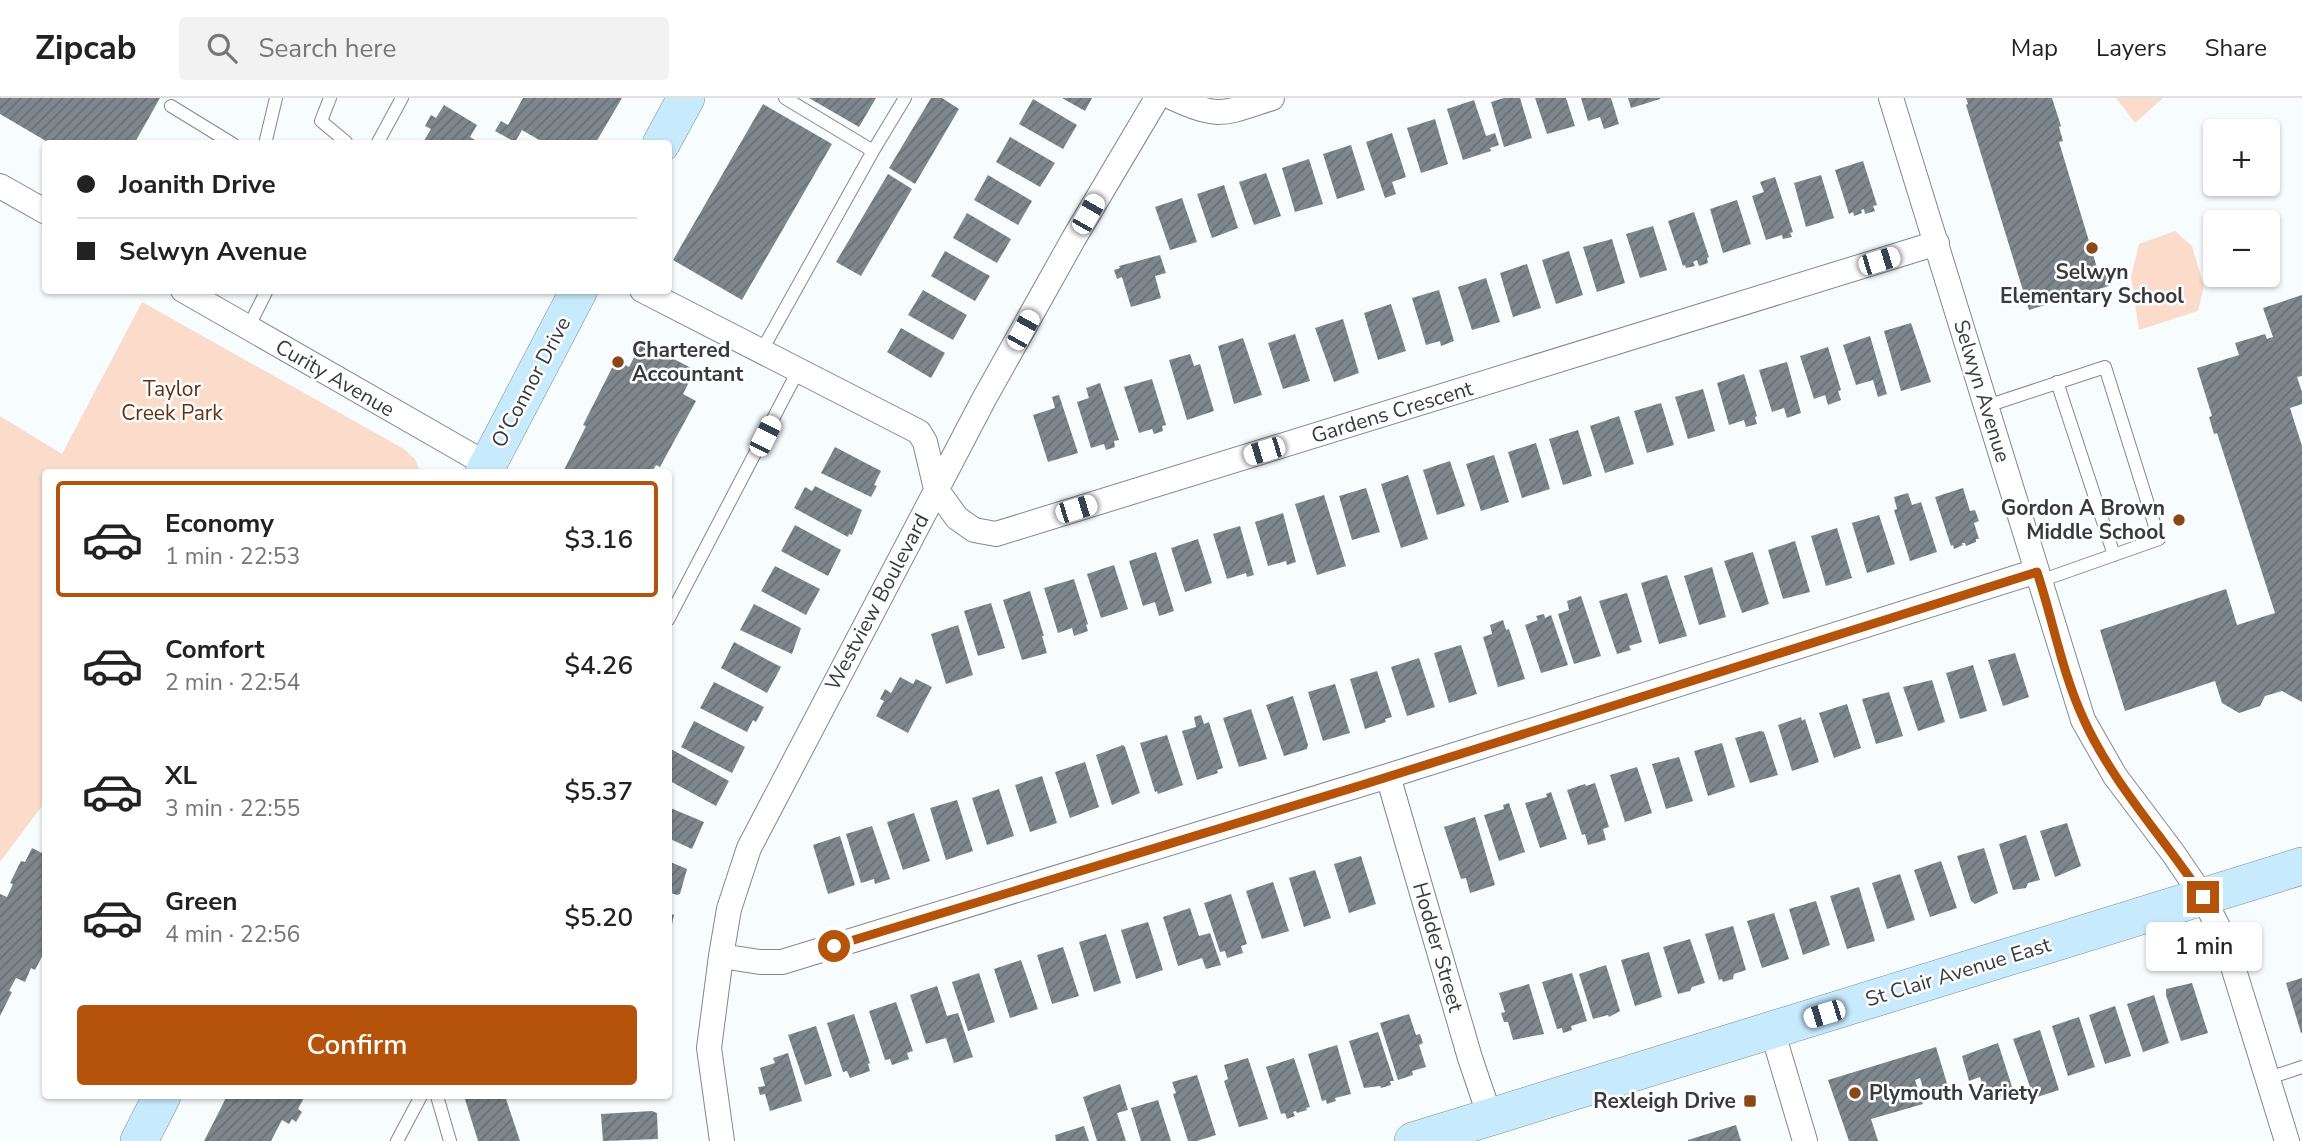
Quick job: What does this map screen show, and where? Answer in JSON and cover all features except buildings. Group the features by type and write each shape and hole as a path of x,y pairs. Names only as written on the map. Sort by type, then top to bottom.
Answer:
{"main road":[{"path":"663,140 680,100"},
{"name":"O'Connor Drive","path":"491,469 577,294"},
{"name":"St Clair Avenue East","path":"1413,1141 2302,866"},
{"path":"139,1141 160,1099"}],"street":[{"name":"Westview Boulevard","path":"722,1141 709,1048 720,956 729,909 749,848 936,489 1074,238 1157,98"},
{"path":"1173,98 1198,110 1216,114 1272,98"},
{"name":"Selwyn Avenue","path":"1891,98 2084,720 2115,776 2203,897 2225,942 2287,1141"},
{"path":"0,186 42,210"},
{"name":"Gardens Crescent","path":"650,294 919,432 925,442 936,489 957,518 974,530 996,534 1937,243"},
{"name":"Curity Avenue","path":"196,294 248,328 489,469"},
{"path":"720,956 760,962 782,962 2039,576"},
{"name":"Hodder Street","path":"1388,776 1466,1045 1490,1117"},
{"path":"1772,1030 1805,1141"}],"lane":[{"path":"266,140 276,98"},
{"path":"330,98 321,121 343,140"},
{"path":"379,140 402,98"},
{"path":"785,98 873,151"},
{"path":"762,350 905,98"},
{"path":"172,106 227,140"},
{"path":"248,328 265,294"},
{"path":"1987,406 2105,367 2159,540 2039,576"},
{"path":"672,612 799,369"},
{"path":"2057,382 2114,555"},
{"path":"2269,1078 2302,1067"},
{"path":"397,1141 419,1099"},
{"path":"438,1099 450,1141"}],"green space":[{"path":"2116,98 2163,98 2135,123"},
{"path":"2175,231 2192,246 2204,287 2198,311 2139,330 2131,277 2139,244"},
{"name":"Taylor Creek Park","path":"142,302 404,449 415,459 419,469 42,469 42,806 0,862 0,416 62,454"}],"place":[{"name":"Selwyn Elementary School","path":"2092,248"},
{"name":"Chartered Accountant","path":"618,362"},
{"name":"Gordon A Brown Middle School","path":"2179,520"},
{"name":"Plymouth Variety","path":"1855,1093"},
{"name":"Rexleigh Drive","path":"1750,1101"}],"route":[{"path":"834,946 1362,785 2037,572 2084,720 2115,776 2203,897"}]}
